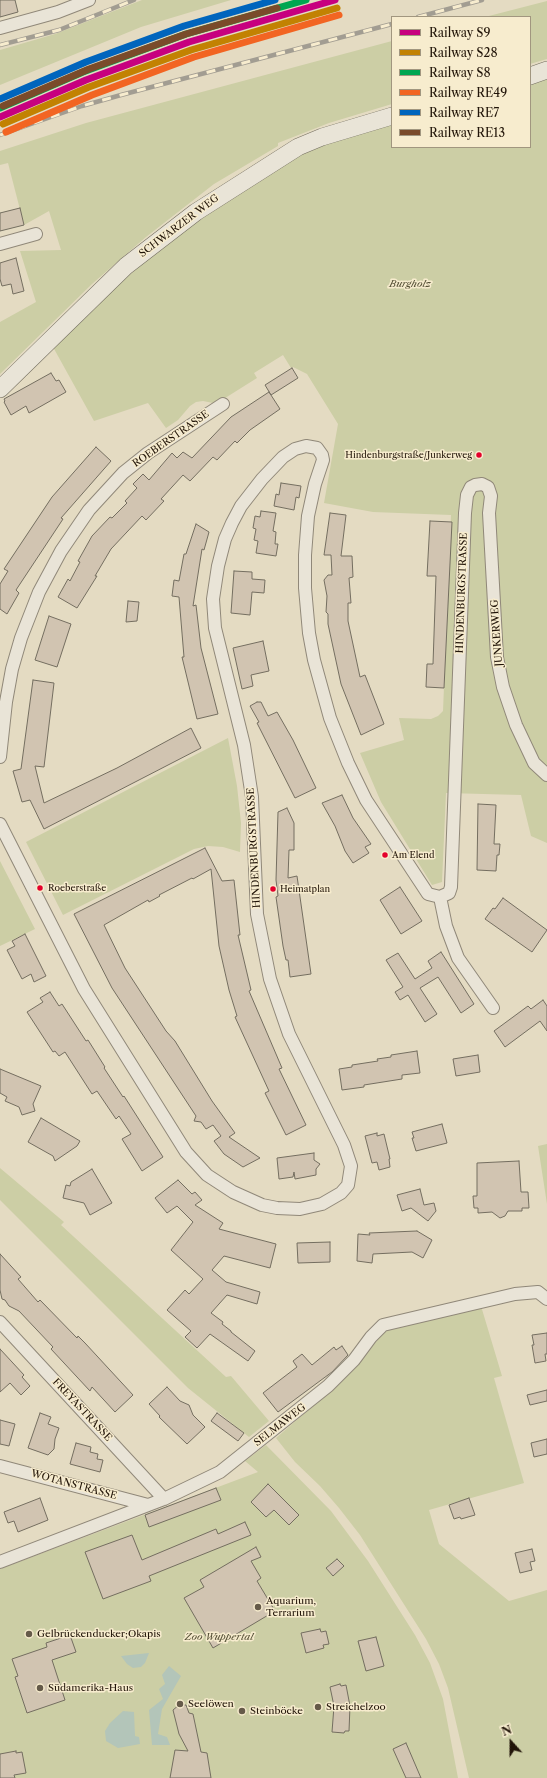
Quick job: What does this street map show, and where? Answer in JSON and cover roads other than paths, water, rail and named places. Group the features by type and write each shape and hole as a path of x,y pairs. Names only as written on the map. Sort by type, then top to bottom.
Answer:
{"street":[{"path":"0,28 58,12 89,0"},
{"path":"531,76 547,70"},
{"name":"SCHWARZER WEG","path":"0,389 126,266 196,212 298,147 322,137 391,116"},
{"path":"0,244 36,234"},
{"name":"ROEBERSTRASSE","path":"0,756 7,695 12,669 21,638 39,592 61,551 89,510 123,474 148,453 223,404"},
{"name":"HINDENBURGSTRASSE","path":"0,824 84,989 164,1118 193,1161 207,1175 224,1187 243,1198 262,1205 288,1209 312,1207 330,1200 342,1193 348,1185 351,1175 351,1166 348,1155 333,1121 289,1034 264,957 257,914 255,884 255,825 252,797 244,745 215,628 215,587 221,552 225,539 241,506 262,479 283,457 300,447 312,446 320,451 323,460 315,484 308,516 305,555 305,588 309,633 321,691 348,763 366,800 421,885 431,896 440,897 449,893 451,887 466,502 467,495 472,487 482,484"},
{"name":"JUNKERWEG","path":"482,484 488,487 491,496 489,513 496,657 503,687 516,725 534,763 547,775"},
{"path":"440,897 446,926 458,958 493,1008"},
{"name":"SELMAWEG","path":"0,1562 164,1499 220,1472 302,1408 354,1360 371,1337 383,1325 516,1294 538,1292 547,1299"},
{"name":"FREYASTRASSE","path":"0,1322 164,1499"},
{"name":"WOTANSTRASSE","path":"0,1466 148,1504"}],"railway":[{"path":"0,45 59,30 134,0"},
{"path":"422,16 482,0"},
{"path":"0,135 82,106 391,24"}],"rail line":[{"name":"RE7","path":"0,99 86,62 184,26 275,0"},
{"name":"S8","path":"0,108 83,72 186,34 306,0"},
{"name":"S9","path":"0,117 86,80 189,42 335,0"},
{"name":"RE13","path":"3,106 89,69 186,34 277,8"},
{"name":"S28","path":"3,124 89,87 191,50 337,8"},
{"name":"RE49","path":"6,132 92,95 194,57 339,15"}],"place":[{"name":"Hindenburgstraße/Junkerweg","path":"479,455"},
{"name":"Am Elend","path":"385,855"},
{"name":"Roeberstraße","path":"40,888"},
{"name":"Heimatplan","path":"273,889"},
{"name":"Aquarium, Terrarium","path":"258,1607"},
{"name":"Gelbrückenducker;Okapis","path":"29,1634"},
{"name":"Südamerika-Haus","path":"40,1688"},
{"name":"Seelöwen","path":"180,1704"},
{"name":"Streichelzoo","path":"318,1707"},
{"name":"Steinböcke","path":"242,1711"}],"park label":[{"name":"Burgholz","path":"410,284"},
{"name":"Zoo Wuppertal","path":"219,1637"}]}
